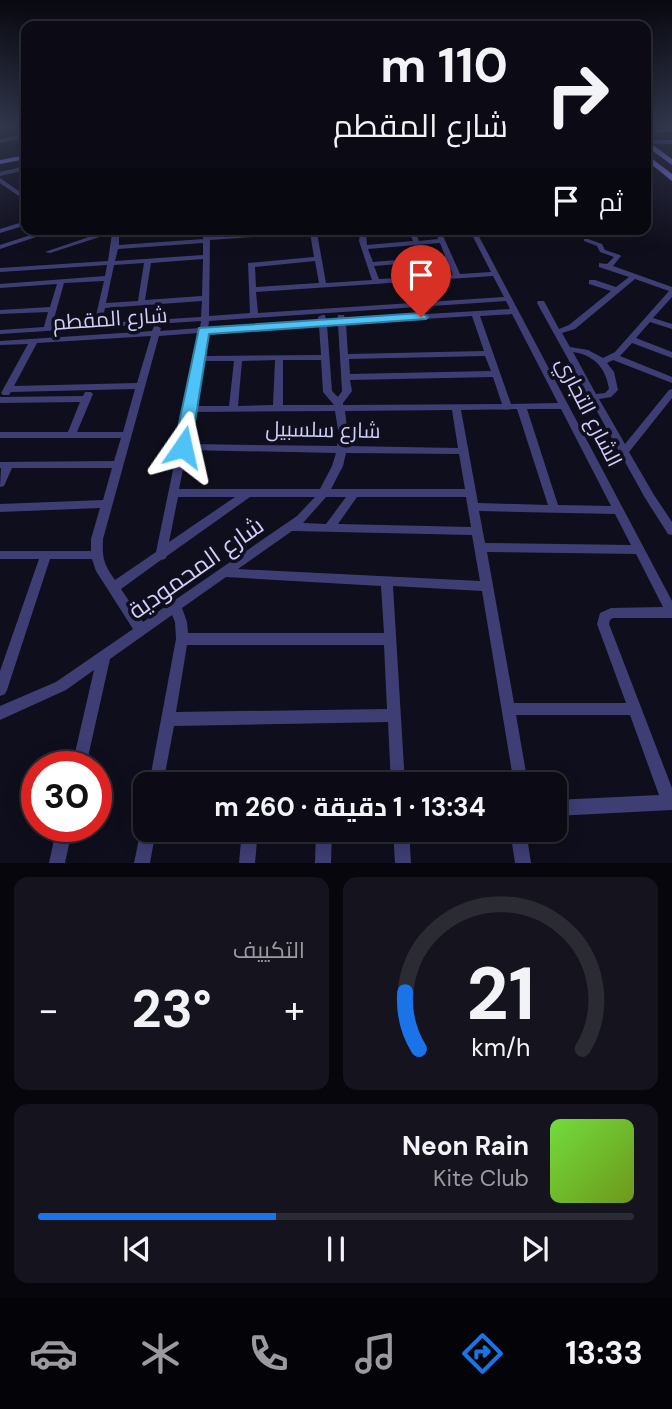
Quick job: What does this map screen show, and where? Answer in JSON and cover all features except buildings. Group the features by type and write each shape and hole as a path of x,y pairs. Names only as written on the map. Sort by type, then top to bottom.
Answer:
{"main road":[{"path":"657,165 672,178"}],"street":[{"path":"0,174 21,169"},
{"path":"2,183 21,196"},
{"path":"1,229 21,224"},
{"path":"0,247 38,235"},
{"path":"48,252 103,235"},
{"path":"97,326 116,235"},
{"path":"115,247 228,235"},
{"path":"314,235 323,285"},
{"path":"364,235 364,247 376,282"},
{"path":"414,235 417,243"},
{"path":"440,235 457,276"},
{"name":"الشارع التجاري","path":"475,235 672,612"},
{"path":"161,556 200,359 205,319 207,236"},
{"path":"586,240 601,245 601,250 618,256 605,266 672,290 614,357 602,362"},
{"path":"364,247 442,241"},
{"path":"108,278 0,284 2,270 206,257"},
{"path":"370,264 449,258"},
{"path":"254,316 251,265 318,259"},
{"path":"141,303 148,261"},
{"path":"252,290 495,274"},
{"path":"557,332 572,327 634,276"},
{"path":"47,329 61,282"},
{"path":"592,282 616,290"},
{"path":"102,306 205,298"},
{"name":"شارع المقطم","path":"0,332 509,299"},
{"name":"الشارع التجاري","path":"541,303 624,452 671,528"},
{"path":"662,303 672,306"},
{"path":"0,312 52,309"},
{"path":"339,405 347,394 341,310"},
{"path":"321,311 328,392 339,405"},
{"name":"شارع المقطم","path":"0,343 515,311"},
{"path":"475,313 507,406"},
{"path":"648,318 672,327"},
{"path":"142,631 113,588 96,555 97,539 159,322"},
{"path":"630,339 672,355"},
{"path":"1,400 34,341"},
{"path":"567,349 590,352 602,362 614,390 608,395 593,397"},
{"path":"345,358 489,353"},
{"path":"200,359 325,357"},
{"path":"614,357 672,380"},
{"path":"278,408 279,358"},
{"path":"233,409 238,359"},
{"path":"346,377 496,374"},
{"path":"8,389 141,386"},
{"path":"71,435 91,387"},
{"path":"624,452 672,392"},
{"path":"1,400 86,399"},
{"path":"190,409 339,405 564,406"},
{"name":"شارع المحمودية","path":"0,713 44,695 104,657 291,527 323,494 338,467 343,449 344,424 339,405"},
{"path":"522,406 554,508"},
{"path":"456,407 519,772"},
{"path":"0,435 127,435"},
{"name":"شارع سلسبيل","path":"183,447 463,451"},
{"path":"0,483 4,465 118,464"},
{"path":"174,493 470,493"},
{"path":"113,588 249,493"},
{"path":"329,528 355,493"},
{"path":"0,508 107,504"},
{"path":"473,507 618,510"},
{"path":"291,527 477,531"},
{"path":"480,547 639,550"},
{"path":"0,555 96,555"},
{"path":"0,690 46,555"},
{"path":"226,573 486,586"},
{"path":"387,581 397,772"},
{"path":"158,772 182,639 181,622 176,608"},
{"path":"567,807 671,803 603,621 611,613 672,612"},
{"path":"182,639 391,639"},
{"path":"82,751 104,657"},
{"path":"507,709 635,709"},
{"path":"168,719 395,715"},
{"path":"57,863 62,842"},
{"path":"142,863 146,842"},
{"path":"247,863 249,842"},
{"path":"323,863 324,842"},
{"path":"402,842 403,863"},
{"path":"520,842 523,863"}],"route":[{"path":"183,447 203,330 421,317"}]}
